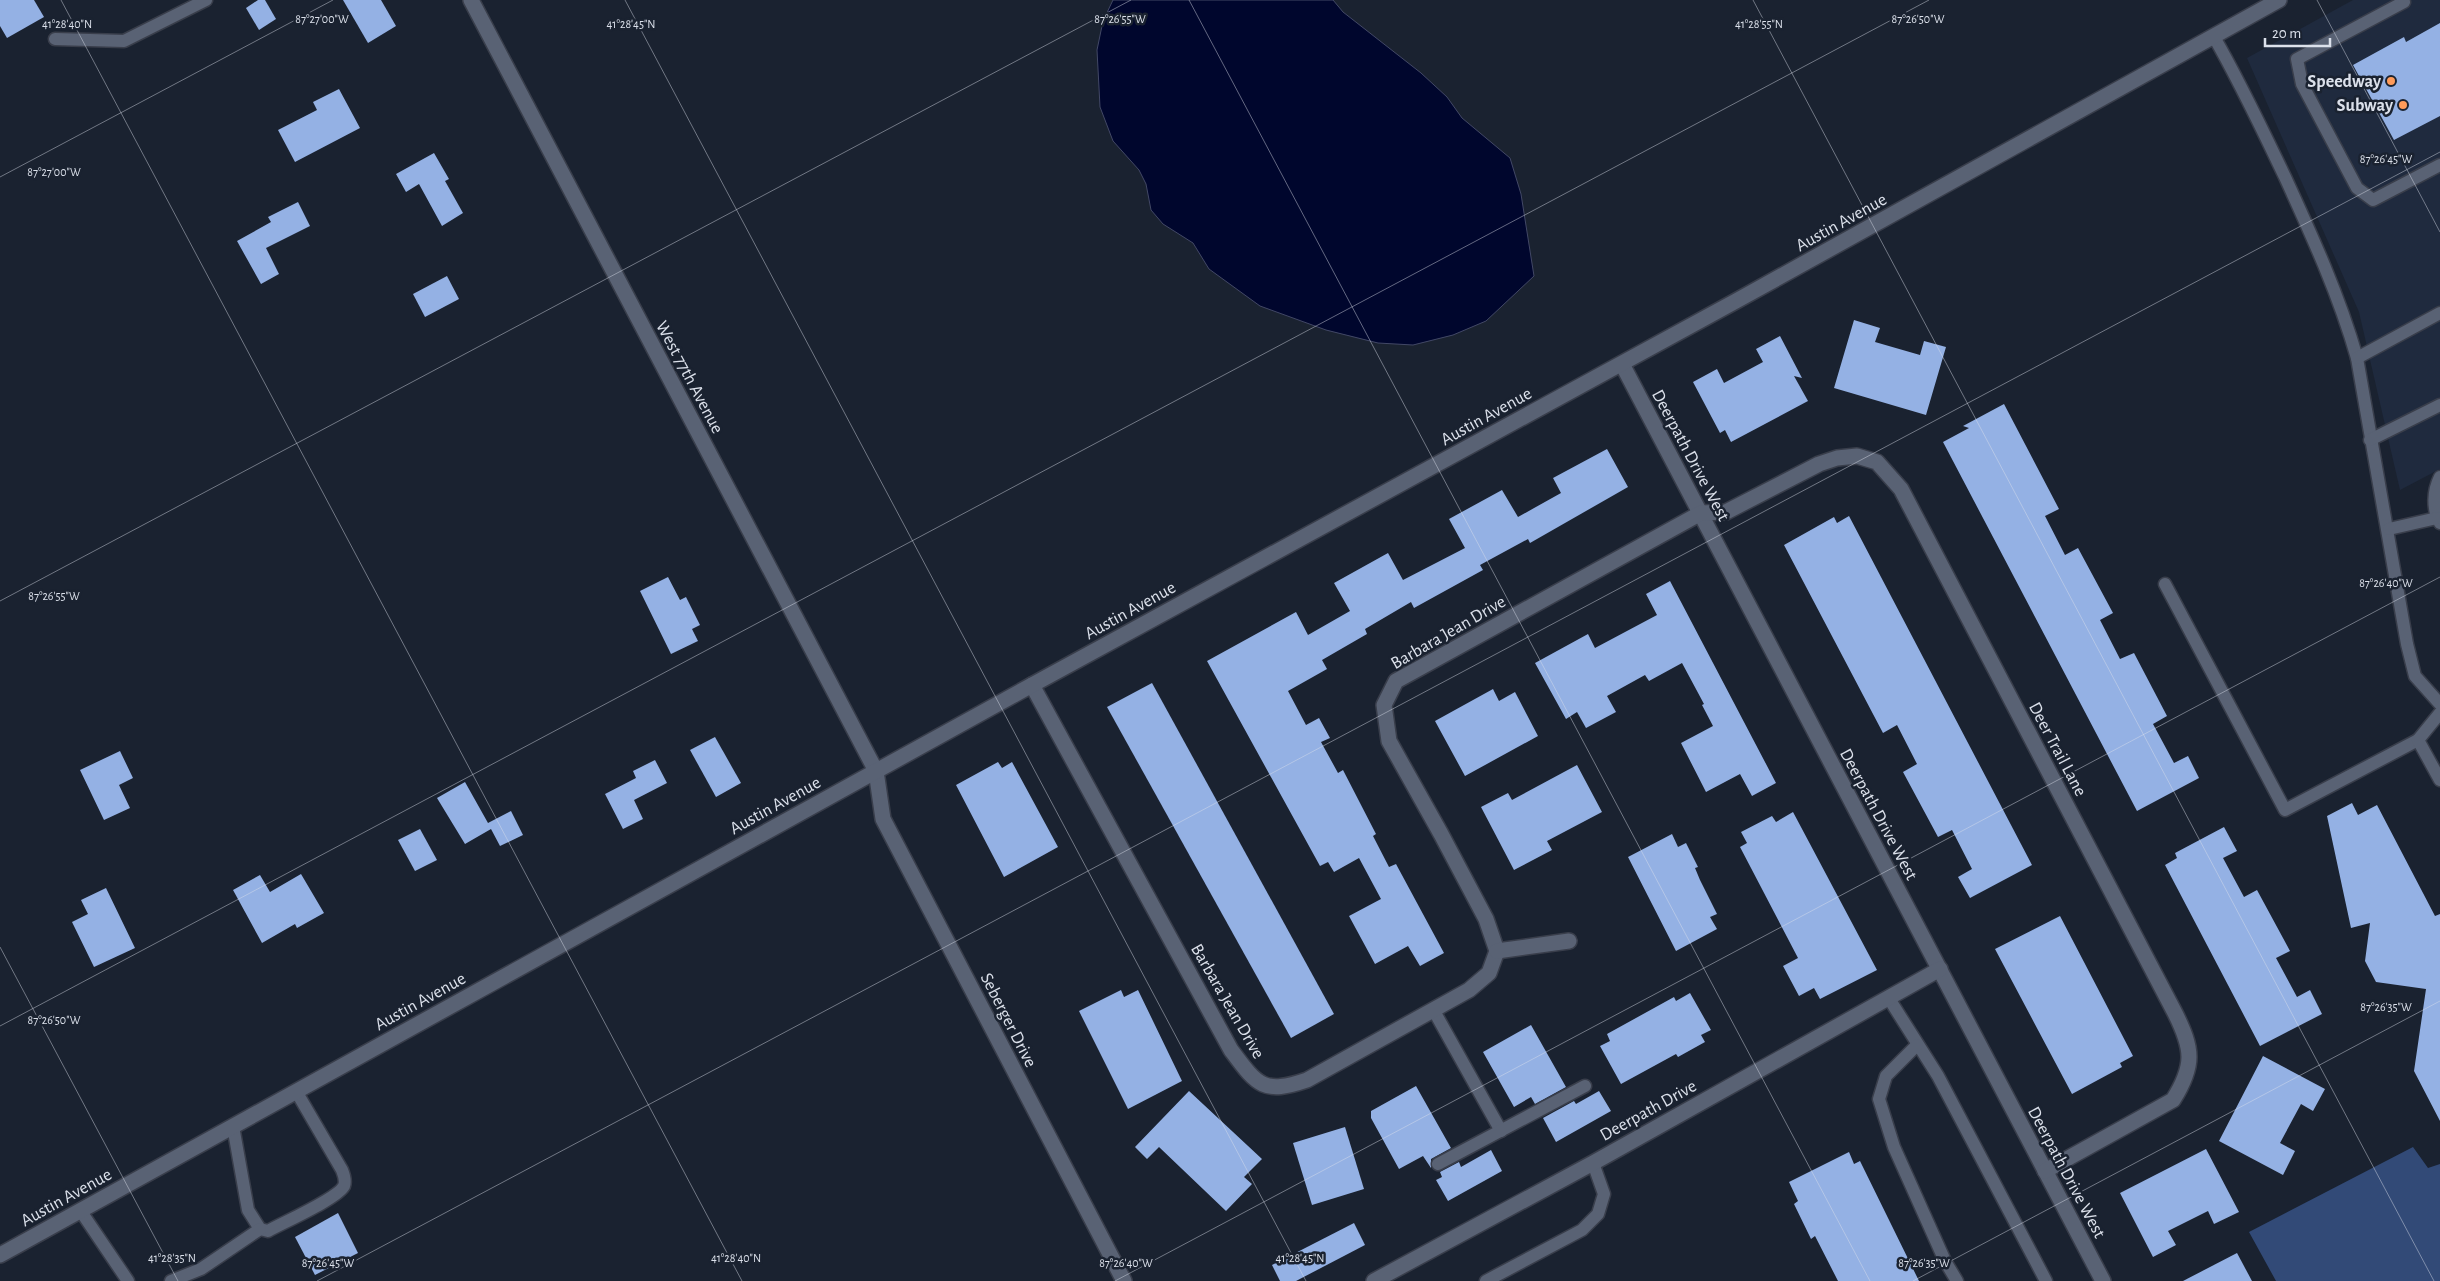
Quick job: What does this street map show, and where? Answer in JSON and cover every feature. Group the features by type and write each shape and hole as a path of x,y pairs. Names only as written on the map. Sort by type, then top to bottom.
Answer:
{"street":[{"name":"West 77th Avenue","path":"471,0 876,771"},
{"name":"Austin Avenue","path":"0,1254 1032,685 1622,364 2279,0"},
{"name":"Deerpath Drive West","path":"1622,364 2103,1281"},
{"name":"Deer Trail Lane","path":"1701,513 1726,512 1819,464 1837,458 1857,456 1876,462 1901,489 2166,996 2184,1032 2190,1053 2186,1080 2173,1100 2045,1171"},
{"name":"Barbara Jean Drive","path":"1032,685 1231,1050 1253,1080 1273,1088 1307,1080 1469,990 1489,973 1497,951 1482,910 1442,834 1389,741 1384,705 1396,681 1701,513"},
{"name":"Seberger Drive","path":"876,771 883,819 1124,1281"},
{"path":"1497,951 1569,941"},
{"name":"Deerpath Drive","path":"1374,1281 1593,1163 1940,969"}],"lane":[{"path":"55,39 124,41 206,0"},
{"path":"2405,1 2297,59 2302,84 2357,188 2373,200 2440,165"},
{"path":"2214,37 2243,88 2307,224 2344,313 2357,358 2370,440 2389,530 2407,644 2415,676 2440,704"},
{"path":"2357,358 2440,313"},
{"path":"2370,440 2440,405"},
{"path":"2389,530 2438,520 2437,488 2440,477"},
{"path":"2165,584 2286,810 2418,740 2440,713"},
{"path":"2418,740 2439,775"},
{"path":"1888,997 1938,1076 2046,1281"},
{"path":"1434,1011 1500,1130"},
{"path":"1917,1045 1886,1076 1879,1099 1894,1147 1945,1261 1957,1281"},
{"path":"1438,1164 1585,1086"},
{"path":"233,1126 248,1210 260,1229 268,1231 328,1199 343,1187 345,1181 342,1170 296,1091"},
{"path":"1486,1281 1582,1230 1598,1214 1604,1194 1593,1163"},
{"path":"80,1210 128,1281"},
{"path":"171,1281 200,1269 260,1229"}],"shaded area":[{"path":"1113,0 1333,0 1343,12 1421,73 1447,97 1462,118 1510,158 1521,194 1534,276 1486,321 1453,335 1413,345 1378,343 1326,330 1260,306 1209,269 1193,243 1163,224 1151,210 1146,184 1139,170 1113,141 1100,107 1097,50 1103,21"},
{"path":"2353,0 2440,0 2440,469 2400,490 2359,312 2247,58"},
{"path":"2413,1147 2428,1168 2440,1164 2440,1281 2276,1281 2249,1232"}],"building":[{"path":"0,0 34,0 44,17 7,38 0,26"},
{"path":"258,0 265,0 276,19 259,30 246,8"},
{"path":"343,0 381,0 396,26 368,43"},
{"path":"2440,23 2440,116 2394,140 2353,65 2404,37 2406,42"},
{"path":"339,89 360,128 295,162 278,130 317,110 313,102"},
{"path":"434,153 449,179 445,181 463,213 442,226 419,184 406,192 396,174"},
{"path":"298,202 310,226 266,248 279,274 261,284 237,241 271,222 268,217"},
{"path":"447,276 459,299 425,317 413,294"},
{"path":"1854,320 1880,328 1875,342 1920,355 1924,341 1946,347 1926,415 1834,388"},
{"path":"1780,336 1802,378 1794,376 1808,401 1731,442 1725,430 1720,433 1693,382 1717,369 1724,383 1763,362 1756,349"},
{"path":"2004,404 2059,509 2045,516 2065,555 2078,548 2113,613 2100,620 2120,659 2134,653 2167,716 2153,724 2174,763 2188,756 2199,778 2137,811 1943,442 1969,428 1963,426"},
{"path":"1607,449 1628,487 1530,543 1528,539 1480,565 1483,570 1414,608 1411,602 1365,629 1367,634 1322,660 1327,669 1288,691 1306,725 1319,718 1330,738 1321,742 1338,773 1343,770 1376,834 1373,836 1389,867 1396,864 1444,953 1420,966 1408,946 1375,964 1349,916 1381,899 1359,858 1334,872 1328,862 1320,866 1207,661 1296,612 1308,635 1350,611 1334,583 1388,553 1403,580 1465,548 1449,519 1502,490 1518,517 1561,493 1553,478"},
{"path":"1849,516 2032,865 1970,898 1958,877 1972,869 1952,830 1938,837 1903,772 1917,764 1897,725 1883,733 1784,545 1834,517 1837,523"},
{"path":"668,577 680,600 686,597 700,625 692,629 698,641 671,654 640,591"},
{"path":"1670,581 1776,783 1752,796 1740,774 1706,792 1681,743 1713,726 1702,705 1704,704 1682,663 1649,681 1645,675 1607,696 1616,712 1586,728 1577,712 1566,719 1535,663 1588,634 1595,648 1657,615 1646,594"},
{"path":"1152,683 1334,1014 1291,1038 1107,707"},
{"path":"1493,689 1499,701 1515,692 1538,736 1465,776 1435,721"},
{"path":"715,737 741,783 716,797 690,750"},
{"path":"120,751 133,778 119,785 130,808 104,820 80,770"},
{"path":"655,760 667,783 634,800 643,819 623,829 605,794 636,778 633,771"},
{"path":"998,762 1002,768 1012,762 1058,847 1004,877 956,785"},
{"path":"1577,765 1602,812 1547,841 1552,850 1514,870 1481,807 1508,793 1512,800"},
{"path":"465,782 488,823 511,811 523,835 500,846 491,829 465,844 437,798"},
{"path":"2352,803 2358,815 2377,805 2435,916 2440,914 2440,1121 2414,1071 2426,989 2376,982 2365,961 2370,923 2351,928 2327,816"},
{"path":"1793,812 1877,970 1820,999 1814,988 1799,996 1783,966 1798,958 1740,847 1747,843 1741,832 1772,816 1776,822"},
{"path":"2224,827 2237,851 2223,858 2244,897 2257,890 2290,951 2276,958 2297,997 2310,990 2322,1014 2260,1046 2165,865 2177,858 2175,853"},
{"path":"420,829 437,860 415,871 398,840"},
{"path":"1672,834 1678,847 1686,843 1698,867 1695,868 1700,880 1717,914 1710,917 1717,929 1676,951 1628,857"},
{"path":"301,874 324,913 297,928 295,924 262,943 233,890 260,875 270,892"},
{"path":"106,888 135,948 94,967 72,922 88,914 81,900"},
{"path":"2060,916 2133,1056 2120,1063 2122,1067 2072,1094 1995,949"},
{"path":"1121,990 1124,997 1138,990 1182,1081 1128,1109 1079,1011"},
{"path":"1690,993 1711,1030 1701,1035 1705,1042 1678,1057 1676,1054 1621,1084 1600,1046 1610,1041 1607,1034 1674,997 1676,1001"},
{"path":"1531,1025 1566,1087 1535,1104 1531,1097 1514,1107 1483,1052"},
{"path":"2263,1056 2325,1089 2313,1111 2301,1104 2280,1143 2295,1151 2283,1175 2219,1141"},
{"path":"1416,1086 1451,1148 1431,1159 1431,1168 1423,1156 1399,1169 1371,1118 1371,1111"},
{"path":"1189,1091 1262,1159 1244,1177 1252,1184 1226,1211 1159,1147 1147,1159 1135,1147"},
{"path":"1599,1091 1611,1111 1556,1142 1543,1118 1574,1101 1576,1104"},
{"path":"1345,1127 1364,1189 1312,1205 1293,1143"},
{"path":"2206,1149 2239,1212 2214,1224 2208,1211 2168,1231 2176,1245 2153,1257 2120,1193"},
{"path":"1491,1150 1502,1171 1448,1201 1436,1180 1442,1177 1440,1172 1459,1162 1461,1167"},
{"path":"1849,1152 1854,1164 1860,1161 1919,1281 1838,1281 1815,1236 1811,1239 1794,1204 1798,1201 1789,1182"},
{"path":"338,1213 358,1253 315,1275 295,1237"},
{"path":"1354,1223 1365,1245 1296,1281 1280,1281 1272,1265"},
{"path":"2237,1253 2252,1281 2183,1281"}],"place":[{"name":"Speedway","path":"2391,81"},
{"name":"Subway","path":"2403,105"}]}
